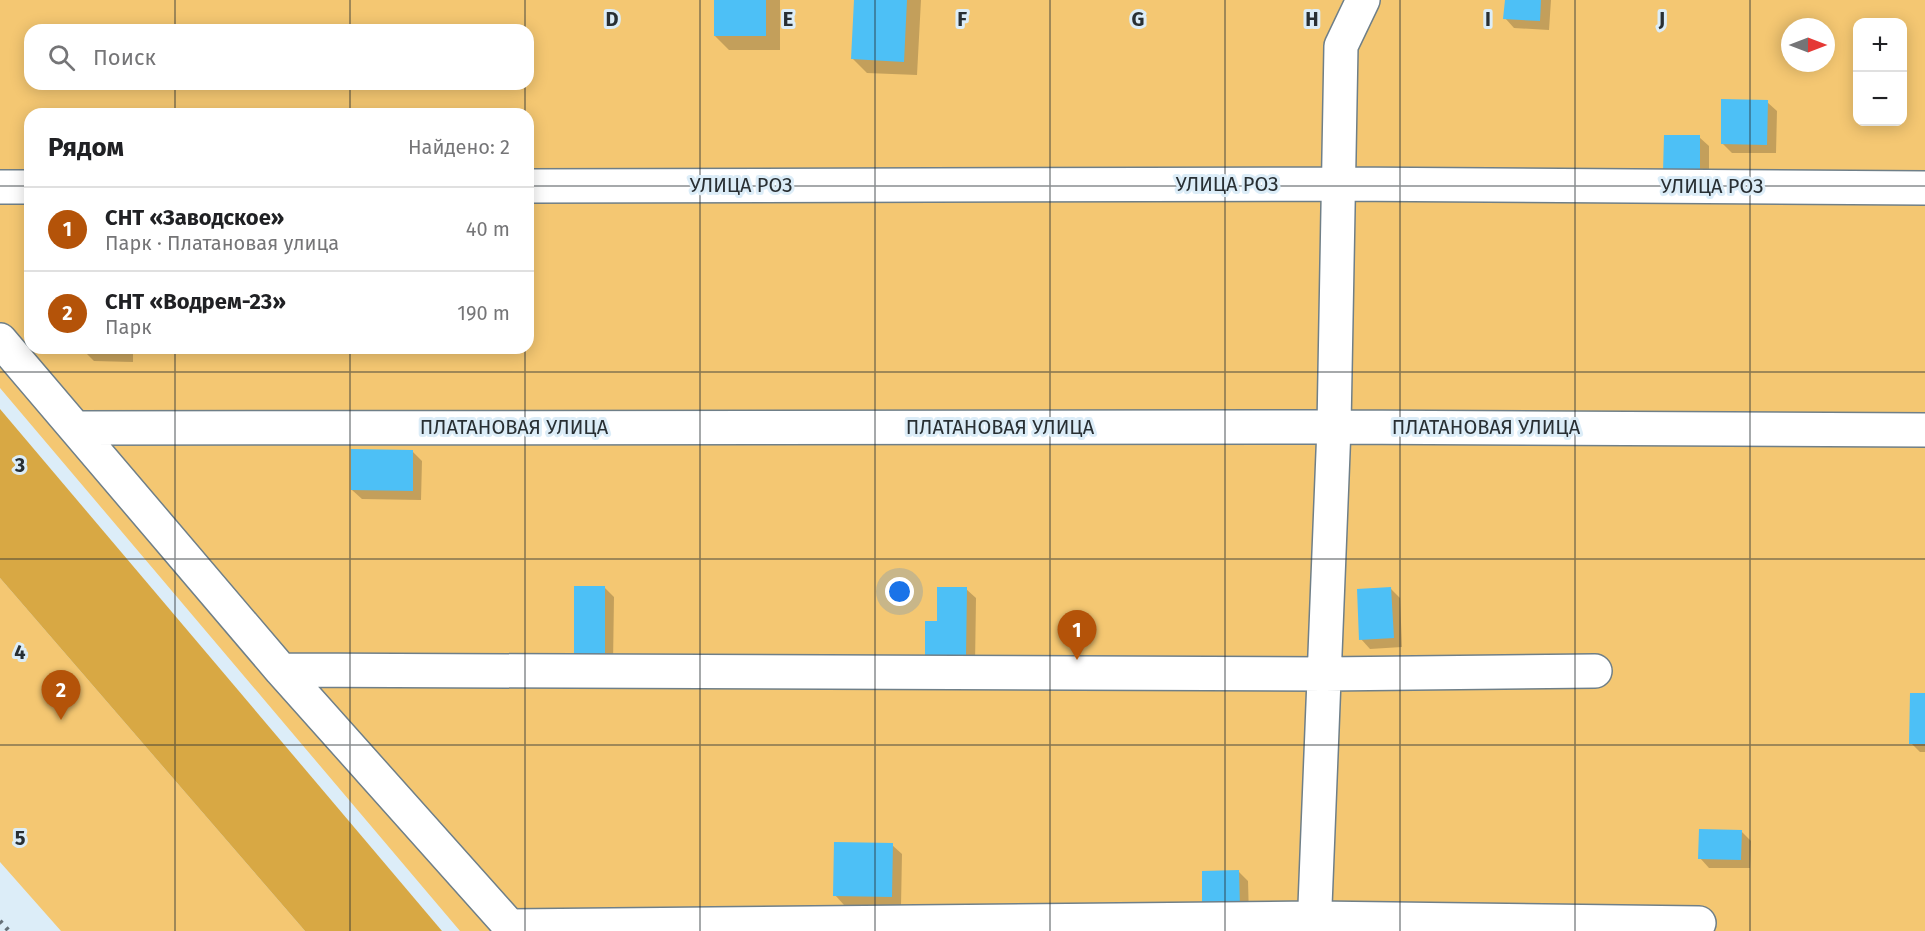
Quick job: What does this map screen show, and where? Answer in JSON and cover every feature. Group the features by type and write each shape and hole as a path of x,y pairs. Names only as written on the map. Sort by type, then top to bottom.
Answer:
{"street":[{"path":"1315,925 1335,427 1341,46 1363,0"},
{"name":"УЛИЦА РОЗ","path":"534,186 1338,184 1925,188"},
{"path":"0,187 24,187"},
{"path":"0,340 281,670 512,928 1699,923"},
{"name":"ПЛАТАНОВАЯ УЛИЦА","path":"75,428 1335,427 1925,430"},
{"path":"281,670 1325,674 1595,671"}],"shaded area":[{"path":"0,0 1925,0 1925,931 460,931 0,388"},
{"path":"0,409 442,931 305,931 0,578"},
{"path":"0,578 305,931 61,931 0,862"}],"building":[{"path":"714,0 766,0 766,36 714,36"},
{"path":"854,0 907,0 904,62 851,59"},
{"path":"1505,0 1541,0 1540,21 1503,19"},
{"path":"1721,99 1768,100 1767,145 1721,144"},
{"path":"1664,135 1700,135 1700,172 1663,172"},
{"path":"351,449 413,450 413,491 351,490"},
{"path":"574,586 605,586 605,656 574,656"},
{"path":"937,587 967,587 966,656 925,656 925,621 937,621"},
{"path":"1391,587 1394,638 1359,640 1357,589"},
{"path":"1910,693 1925,693 1925,744 1909,744"},
{"path":"1699,829 1742,830 1741,860 1698,859"},
{"path":"834,842 893,843 892,897 833,896"},
{"path":"1239,870 1240,908 1202,908 1202,871"}],"railway":[{"path":"0,921 9,931"}],"place":[{"name":"СНТ «Заводское»","path":"1077,660"},
{"name":"СНТ «Водрем-23»","path":"61,720"}]}
